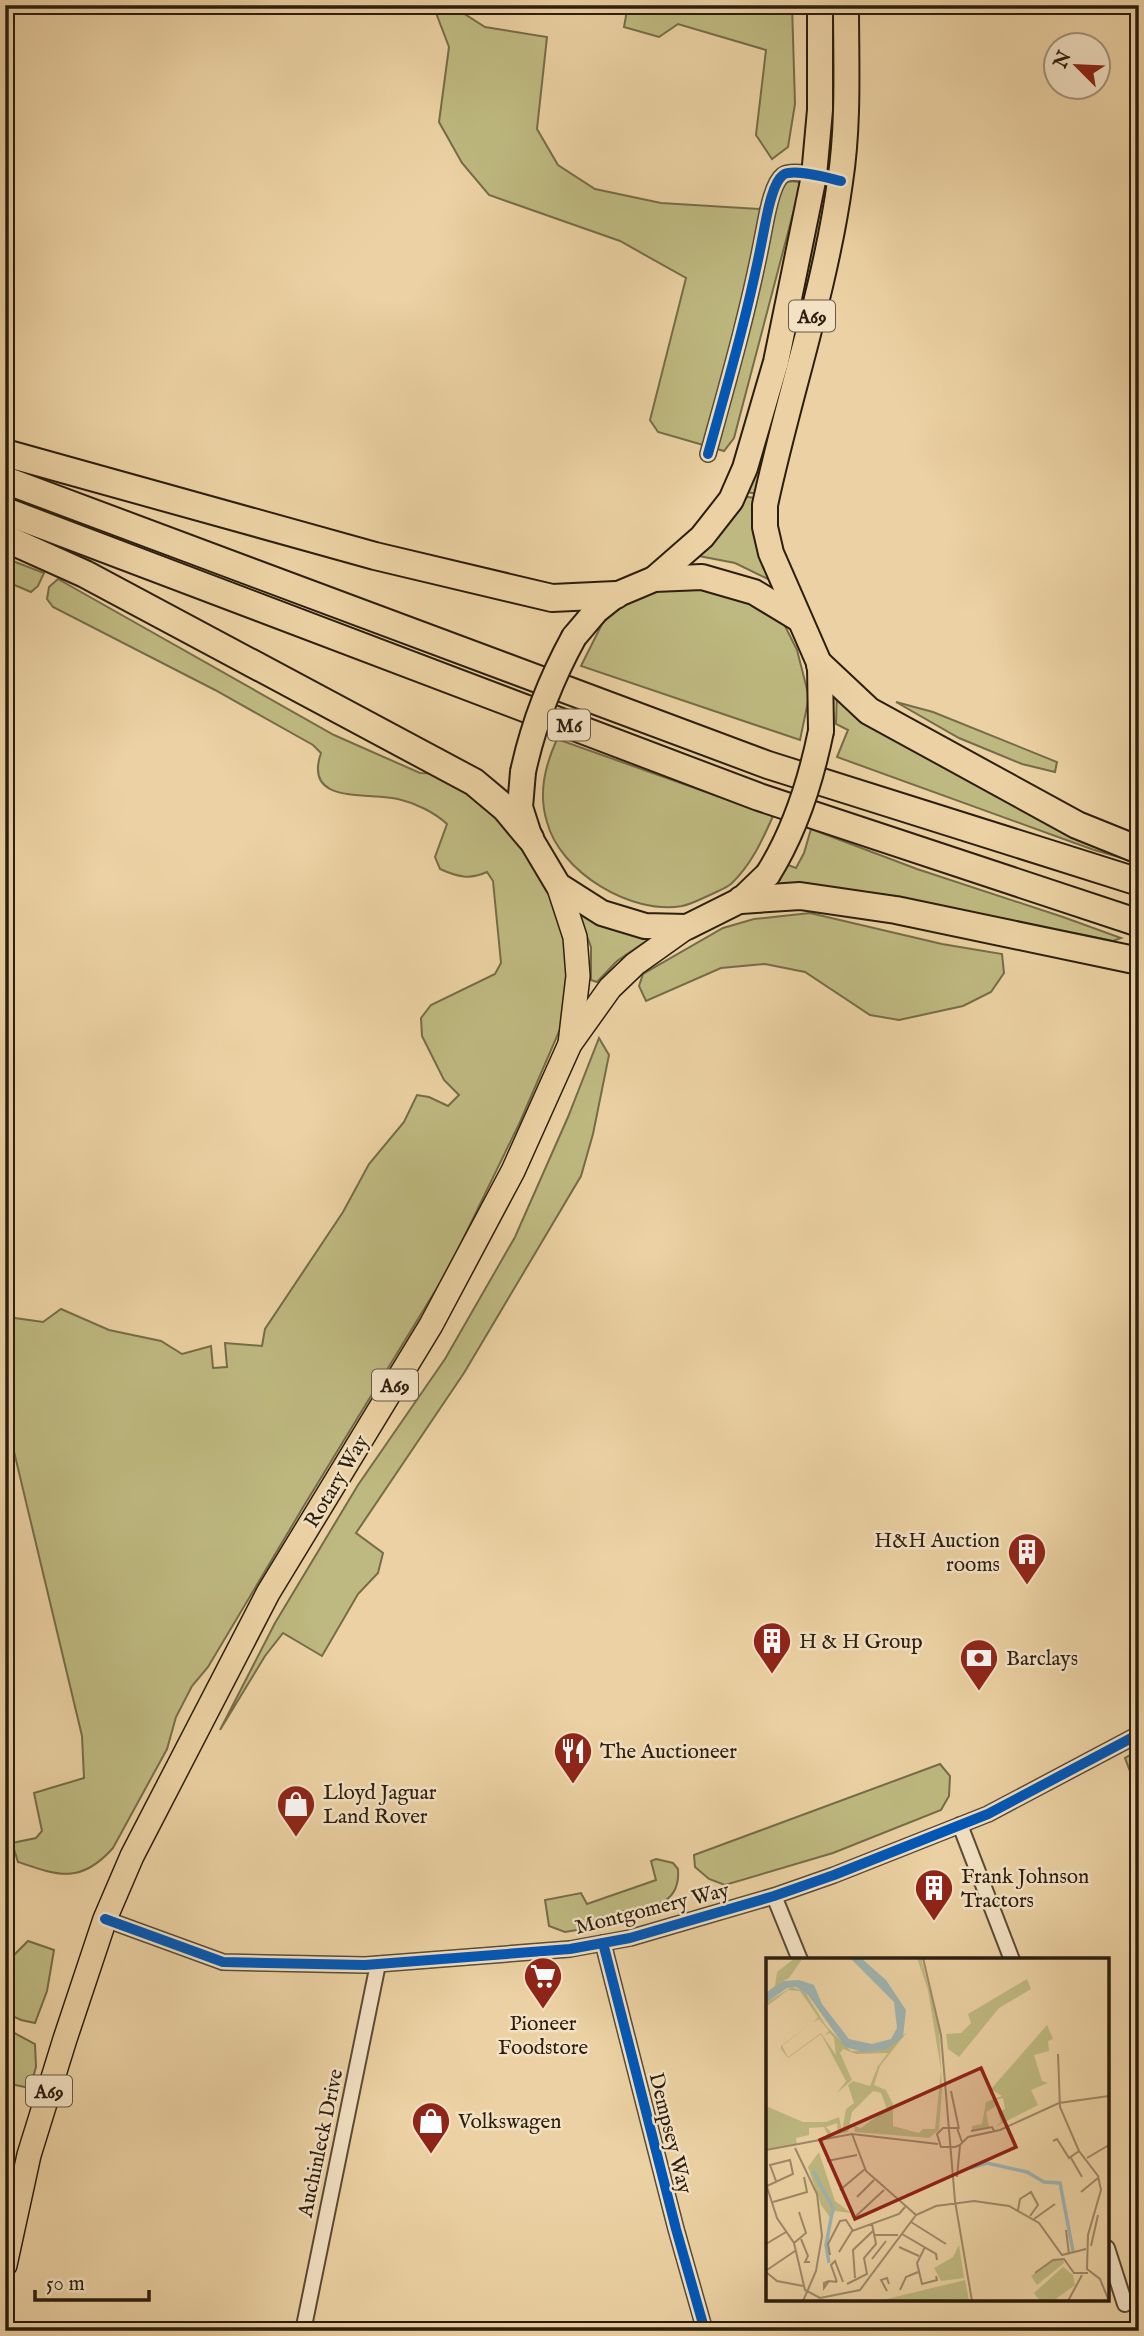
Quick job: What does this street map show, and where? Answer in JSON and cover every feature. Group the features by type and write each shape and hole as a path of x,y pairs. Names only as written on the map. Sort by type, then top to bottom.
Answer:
{"highway":[{"name":"A69","path":"654,579 702,537 731,500 745,468 776,362 814,176 820,110 820,5"},
{"name":"A69","path":"797,618 771,553 765,527 765,505 827,251 841,181 847,98 846,5"},
{"path":"5,453 375,556 552,598 616,595 654,579 702,578 754,592 797,618 820,665 869,711 1077,825 1139,850"},
{"name":"M6","path":"5,480 768,765 1139,882"},
{"name":"M6","path":"5,510 759,797 1139,923"},
{"path":"5,538 85,574 474,782 505,808 530,838"},
{"name":"A69","path":"616,595 596,611 574,637 557,669 529,744 520,807 530,838 558,886 602,913 645,926 687,927 741,900 768,874 782,852 813,768 821,731 820,665"},
{"path":"741,900 800,897 896,910 1139,961"}],"main road":[{"name":"Rotary Way","path":"558,886 575,937 579,976 570,1044"},
{"name":"Rotary Way","path":"105,1919 132,1856 268,1593 431,1325 513,1171 570,1044 610,988 635,964 687,927"},
{"name":"A69","path":"5,2265 29,2155 105,1919"}],"street":[{"path":"708,454 751,295 765,223 776,185 782,176 788,173 841,181"},
{"name":"Montgomery Way","path":"105,1919 223,1962 378,1964 570,1949 629,1938 774,1896 834,1875 988,1814 1139,1734"},
{"path":"960,1825 1011,1958"},
{"path":"774,1896 799,1958"},
{"name":"Dempsey Way","path":"603,1943 676,2229 705,2331"},
{"name":"Auchinleck Drive","path":"303,2331 378,1964"},
{"path":"1109,2254 1125,2304"}],"shaded area":[{"path":"433,5 461,5 460,11 485,27 547,37 537,129 558,165 595,189 661,203 759,209 782,184 794,181 801,183 734,438 724,451 658,432 650,420 686,278 620,241 489,195 462,163 439,122 449,47"},
{"path":"628,5 792,5 795,104 788,147 772,159 756,135 766,50 678,24 659,37 624,27"},
{"path":"818,206 827,206 757,494 742,491"},
{"path":"739,496 756,498 770,580 735,563 699,556"},
{"path":"5,558 44,573 38,586 31,592 5,581"},
{"path":"704,578 780,616 797,650 809,697 800,740 581,666 602,624 623,600"},
{"path":"58,579 334,735 420,773 448,774 521,838 548,890 569,940 570,1006 520,1122 448,1270 208,1667 192,1686 176,1717 167,1749 113,1848 90,1867 69,1874 46,1871 18,1862 12,1843 36,1838 42,1831 34,1793 84,1778 82,1736 5,1414 5,1308 15,1318 43,1322 61,1309 109,1330 161,1341 182,1354 211,1346 213,1368 227,1367 225,1343 262,1346 265,1329 343,1212 369,1164 404,1122 417,1095 429,1097 448,1106 459,1095 444,1080 422,1036 421,1018 431,1005 495,974 501,963 493,881 487,872 469,877 446,872 440,869 435,857 447,824 430,812 398,799 341,793 329,789 321,781 318,770 321,753 313,745 215,690 53,607 47,599 49,587"},
{"path":"837,691 1139,859 1139,863 1094,850 837,757 848,730 836,724"},
{"path":"896,702 933,712 1057,762 1055,772 1022,764 959,738"},
{"path":"557,739 773,816 750,861 738,877 724,888 682,906 641,904 620,897 582,873 554,840 544,811 543,790 549,759"},
{"path":"811,829 917,869 1121,938 1113,941 941,911 767,889 788,865 796,868"},
{"path":"577,910 655,935 617,961 597,982 591,980 591,947"},
{"path":"810,913 942,944 1002,954 1004,973 991,992 963,1006 899,1020 870,1015 805,972 765,964 721,968 646,1001 639,986 643,974 723,928 754,919"},
{"path":"599,1038 609,1055 593,1134 581,1176 464,1373 356,1533 383,1553 378,1573 358,1594 322,1656 283,1633 265,1656 220,1730 275,1623 358,1485 445,1359 515,1237 568,1117"},
{"path":"1139,1750 1139,1780 1133,1779 1125,1758"},
{"path":"940,1764 950,1776 949,1796 941,1810 833,1853 725,1885 709,1879 695,1867 694,1855"},
{"path":"656,1859 673,1863 678,1869 674,1891 668,1898 651,1906 619,1912 620,1923 565,1932 549,1926 545,1900 581,1893 587,1904 656,1880 651,1861"},
{"path":"28,1941 54,1950 47,1991 35,2023 6,2013 6,1963"},
{"path":"5,2028 35,2044 36,2067 30,2088 5,2083"}],"cycle path":[{"path":"708,454 745,318 775,186 783,175 788,173 811,174 841,181"},
{"path":"105,1919 223,1962 365,1965 570,1949 630,1938 774,1896 834,1875 988,1814 1139,1734"},
{"path":"603,1943 676,2229 705,2331"}],"place":[{"name":"H&H Auction rooms","path":"1027,1586"},
{"name":"H & H Group","path":"772,1675"},
{"name":"Barclays","path":"979,1692"},
{"name":"The Auctioneer","path":"573,1785"},
{"name":"Lloyd Jaguar Land Rover","path":"296,1838"},
{"name":"Frank Johnson Tractors","path":"934,1922"},
{"name":"Pioneer Foodstore","path":"543,2010"},
{"name":"Volkswagen","path":"431,2155"}]}
